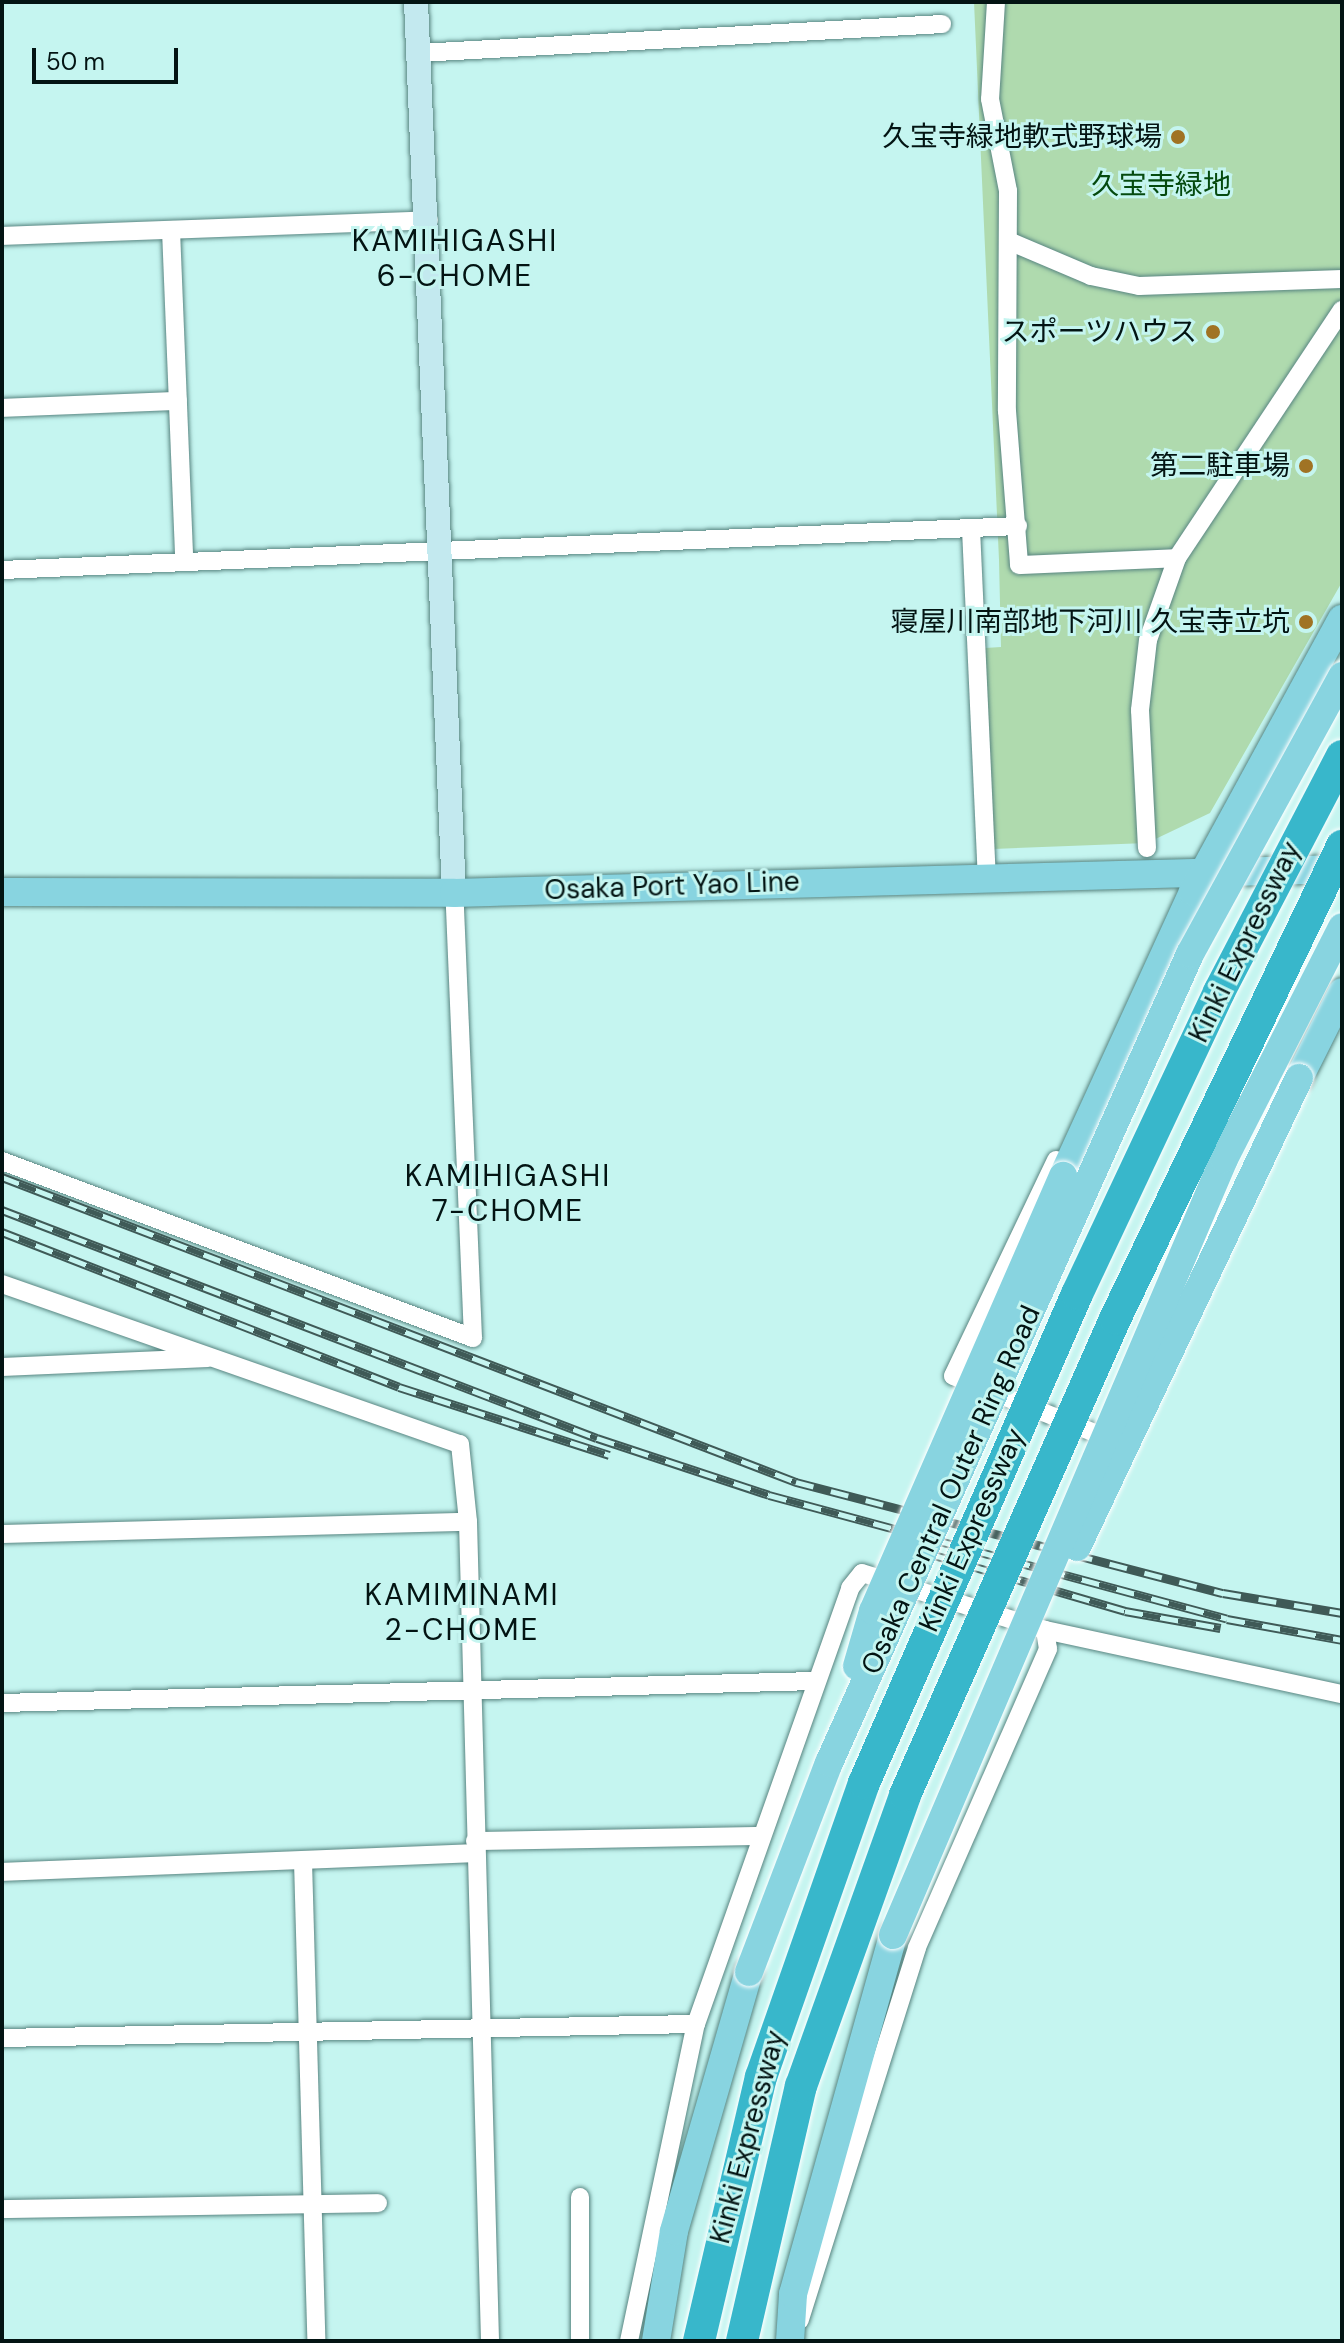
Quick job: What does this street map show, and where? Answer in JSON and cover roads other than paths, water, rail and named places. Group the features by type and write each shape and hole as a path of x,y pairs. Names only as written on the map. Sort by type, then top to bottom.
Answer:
{"highway":[{"name":"Kinki Expressway","path":"699,2341 761,2077 875,1756 1077,1294 1219,992 1342,756"},
{"name":"Kinki Expressway","path":"742,2341 801,2086 905,1795 1115,1319 1342,846"}],"main road":[{"path":"829,1763 873,1611 1063,1176 1204,871 1342,619"},
{"name":"Osaka Central Outer Ring Road","path":"656,2341 674,2231 749,1972 829,1763 1190,954 1342,676"},
{"name":"Osaka Port Yao Line","path":"2,892 454,893 987,876 1342,869"},
{"path":"792,2341 793,2294 893,1935 947,1795 1224,1159 1342,927"},
{"path":"947,1795 986,1753 1299,1078 1342,992"}],"street":[{"path":"2,1161 473,1338 429,220 416,2"},
{"path":"996,2 990,99 1011,242 1007,411 1019,565 1177,558"},
{"path":"419,53 942,24"},
{"path":"2,236 429,220"},
{"path":"171,230 184,560"},
{"path":"1011,242 1091,276 1139,286 1342,279"},
{"path":"1147,848 1140,710 1148,640 1177,558 1342,310"},
{"path":"2,408 178,401"},
{"path":"2,570 1018,526"},
{"path":"971,529 987,876"},
{"path":"1139,1011 1094,1079 953,1376 1135,1449 1275,1146 1299,1078"},
{"path":"2,1284 460,1444 468,1522 474,1688 475,1847 490,2341"},
{"path":"2,1367 208,1358"},
{"path":"2,1534 468,1522"},
{"path":"629,2341 696,2024 850,1588 862,1573 1045,1630 1342,1694"},
{"path":"792,2341 891,2019 1048,1649 1045,1630"},
{"path":"2,1703 816,1681"},
{"path":"2,1872 303,1861 475,1847 760,1836"},
{"path":"303,1861 316,2341"},
{"path":"2,2038 696,2024"},
{"path":"580,2197 580,2341"},
{"path":"2,2209 378,2203"}],"railway":[{"path":"2,1177 796,1482 1223,1593 1342,1613"},
{"path":"2,1210 597,1438 769,1495 1227,1619 1342,1640"},
{"path":"2,1232 399,1387 609,1455"},
{"path":"934,1555 1125,1611 1220,1628"}],"place":[{"name":"久宝寺緑地軟式野球場","path":"1178,137"},
{"name":"スポーツハウス","path":"1213,332"},
{"name":"第二駐車場","path":"1306,466"},
{"name":"寝屋川南部地下河川 久宝寺立坑","path":"1306,622"}],"district":[{"name":"KAMIHIGASHI 6-CHOME","path":"455,258"},
{"name":"KAMIHIGASHI 7-CHOME","path":"508,1193"},
{"name":"KAMIMINAMI 2-CHOME","path":"462,1612"}],"park label":[{"name":"久宝寺緑地","path":"1161,185"}]}
